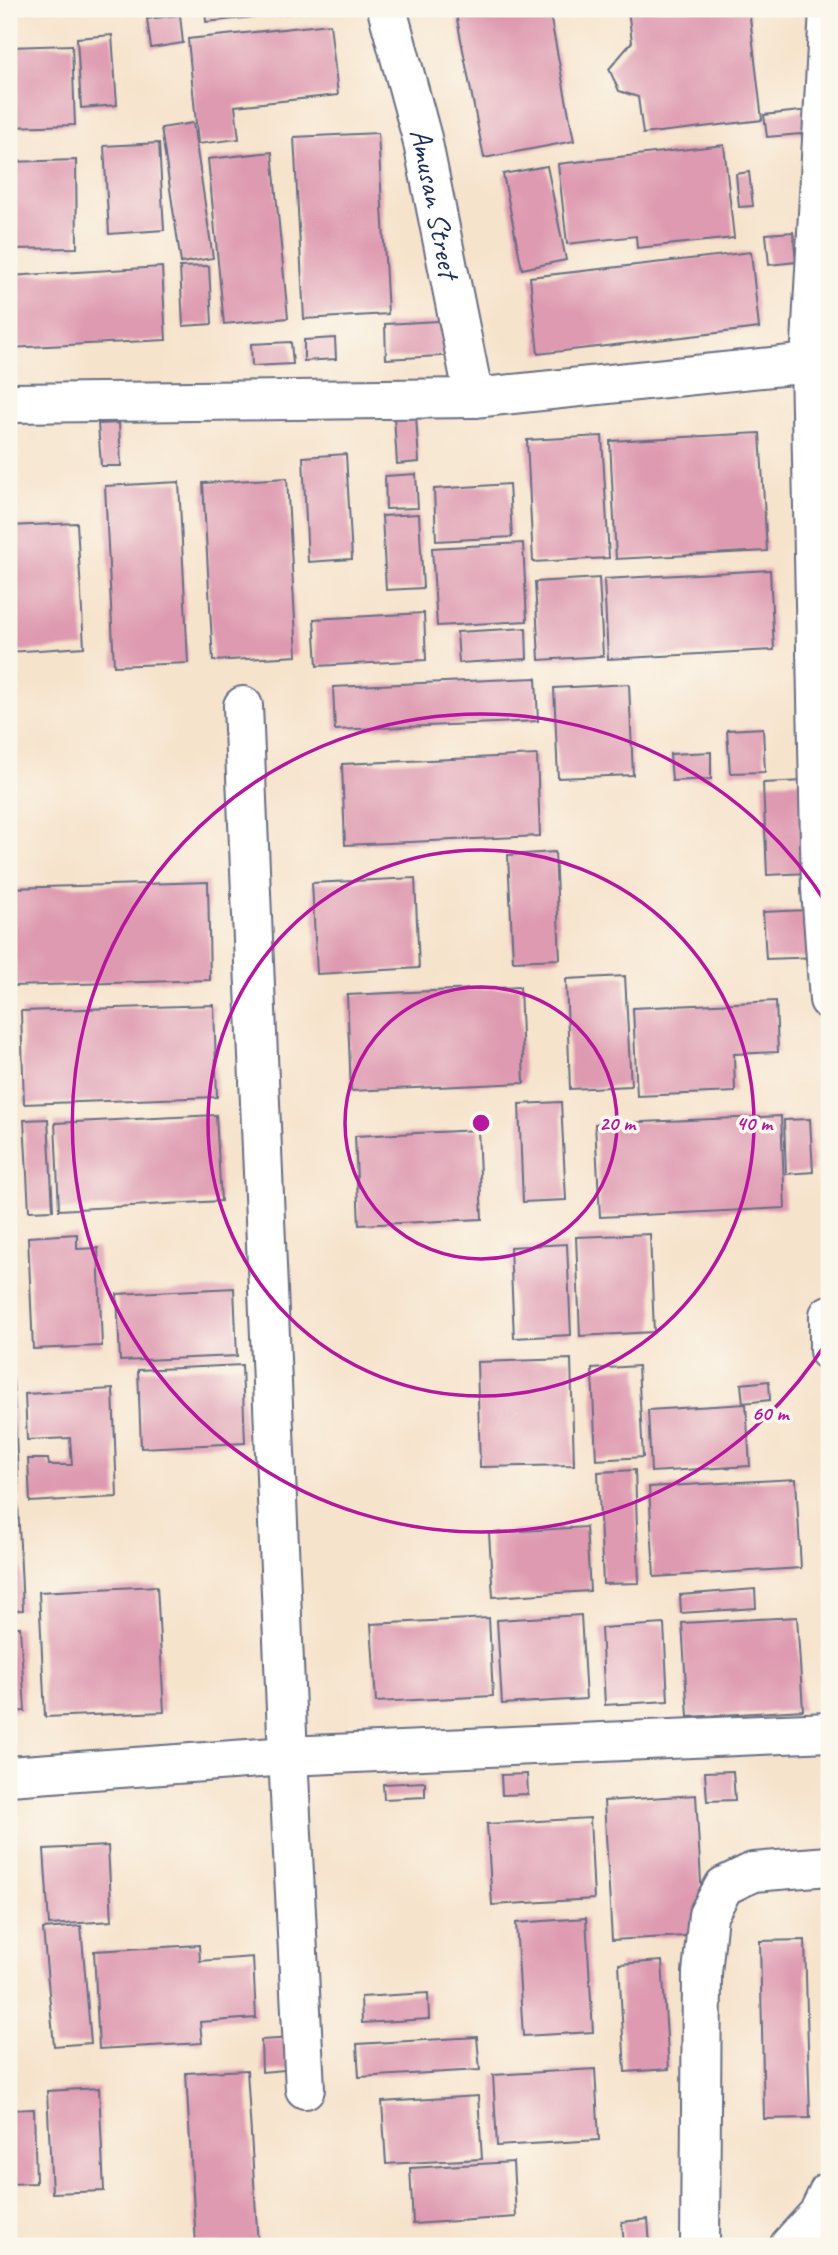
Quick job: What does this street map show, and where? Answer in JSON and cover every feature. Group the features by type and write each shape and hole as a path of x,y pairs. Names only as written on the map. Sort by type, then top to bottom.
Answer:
{"street":[{"name":"Amusan Street","path":"387,9 422,138 474,398"},
{"path":"829,9 810,363 829,1000"},
{"path":"9,403 474,398 810,363"},
{"path":"243,706 305,2089"},
{"path":"9,1776 288,1756 829,1732"},
{"path":"700,2246 702,1973 708,1915 724,1886 753,1872 829,1866"},
{"path":"789,2246 818,2214 829,2191"}],"building":[{"path":"205,9 313,9 313,11 206,22"},
{"path":"455,9 549,9 574,141 484,158"},
{"path":"628,9 749,9 762,120 643,134 638,97 619,91 609,69 632,42"},
{"path":"180,15 183,43 151,48 147,19"},
{"path":"330,24 338,95 235,106 239,139 198,144 188,39"},
{"path":"112,35 117,105 81,108 77,38"},
{"path":"72,45 75,125 9,127 9,47"},
{"path":"809,110 812,133 767,137 764,115"},
{"path":"193,123 213,258 181,263 161,128"},
{"path":"378,133 388,314 304,319 294,137"},
{"path":"159,143 164,230 109,234 104,146"},
{"path":"724,145 734,238 637,248 636,236 567,244 558,164"},
{"path":"272,152 288,318 224,324 208,159"},
{"path":"76,160 77,248 9,249 9,162"},
{"path":"547,166 566,260 522,269 503,174"},
{"path":"749,172 753,206 739,207 736,174"},
{"path":"793,232 796,262 769,265 766,234"},
{"path":"751,252 759,328 538,354 530,277"},
{"path":"209,266 212,324 183,326 180,267"},
{"path":"162,267 166,340 9,348 9,276"},
{"path":"456,320 458,355 386,359 385,324"},
{"path":"335,338 336,359 304,361 304,340"},
{"path":"291,342 293,364 252,366 251,344"},
{"path":"416,415 419,462 397,464 394,417"},
{"path":"119,423 121,466 101,466 98,424"},
{"path":"760,433 767,551 616,559 610,441"},
{"path":"602,436 609,558 533,562 527,440"},
{"path":"346,454 352,559 308,562 303,457"},
{"path":"416,474 418,508 386,509 385,476"},
{"path":"287,478 297,656 213,661 203,483"},
{"path":"179,482 188,663 114,666 105,486"},
{"path":"509,484 512,537 436,541 434,489"},
{"path":"419,514 423,588 386,590 382,516"},
{"path":"77,523 84,647 9,652 9,526"},
{"path":"523,543 527,621 437,626 432,548"},
{"path":"770,570 774,650 608,659 604,579"},
{"path":"599,578 603,656 539,660 535,582"},
{"path":"424,613 426,660 317,666 314,619"},
{"path":"526,628 527,659 459,663 457,632"},
{"path":"536,678 538,721 335,730 333,687"},
{"path":"629,684 633,775 558,778 554,688"},
{"path":"763,728 765,772 730,773 727,730"},
{"path":"711,752 711,779 672,781 670,754"},
{"path":"537,755 540,836 345,845 342,764"},
{"path":"804,781 808,873 767,875 763,783"},
{"path":"555,852 560,959 513,961 508,855"},
{"path":"415,878 419,968 317,974 312,883"},
{"path":"208,882 210,980 12,986 10,888"},
{"path":"807,910 821,957 766,959 763,912"},
{"path":"625,976 631,1086 570,1089 566,979"},
{"path":"520,987 524,1083 351,1091 347,995"},
{"path":"776,1001 778,1052 734,1054 735,1092 637,1096 633,1008"},
{"path":"214,1005 217,1097 24,1104 21,1011"},
{"path":"561,1102 566,1200 523,1202 519,1104"},
{"path":"216,1115 221,1201 59,1210 55,1123"},
{"path":"781,1116 785,1208 600,1217 595,1124"},
{"path":"48,1119 53,1210 29,1211 24,1120"},
{"path":"810,1119 813,1172 786,1174 784,1120"},
{"path":"478,1130 482,1219 359,1225 355,1136"},
{"path":"77,1234 77,1249 98,1248 102,1346 33,1349 28,1237"},
{"path":"650,1234 654,1332 580,1336 576,1237"},
{"path":"567,1244 571,1335 514,1338 510,1247"},
{"path":"234,1288 237,1356 120,1361 117,1294"},
{"path":"571,1359 574,1465 480,1467 477,1362"},
{"path":"242,1365 245,1443 141,1448 138,1370"},
{"path":"638,1366 643,1457 596,1460 592,1369"},
{"path":"9,1379 13,1379 19,1495 9,1495"},
{"path":"769,1381 770,1400 743,1403 741,1384"},
{"path":"113,1389 117,1497 30,1502 28,1459 48,1459 49,1465 72,1465 70,1438 27,1440 25,1394"},
{"path":"746,1404 750,1466 651,1472 648,1410"},
{"path":"635,1470 639,1583 603,1584 598,1472"},
{"path":"796,1479 801,1568 654,1577 649,1487"},
{"path":"18,1503 23,1610 9,1611 9,1504"},
{"path":"586,1527 590,1591 493,1597 489,1533"},
{"path":"157,1586 164,1712 45,1717 39,1592"},
{"path":"755,1589 756,1608 681,1613 680,1595"},
{"path":"581,1615 586,1699 502,1704 497,1620"},
{"path":"797,1617 803,1710 688,1717 682,1623"},
{"path":"489,1618 493,1696 376,1702 371,1624"},
{"path":"664,1624 668,1701 605,1705 601,1628"},
{"path":"9,1627 20,1627 25,1711 9,1712"},
{"path":"733,1771 735,1800 707,1801 705,1772"},
{"path":"527,1774 528,1794 502,1795 501,1775"},
{"path":"425,1782 425,1797 384,1799 383,1784"},
{"path":"696,1795 704,1935 612,1940 604,1801"},
{"path":"590,1818 594,1899 492,1905 487,1824"},
{"path":"108,1846 112,1921 49,1925 44,1849"},
{"path":"586,1918 593,2032 523,2036 516,1923"},
{"path":"81,1926 91,2043 54,2046 43,1929"},
{"path":"805,1940 810,2118 764,2119 760,1941"},
{"path":"199,1945 200,1961 253,1957 256,2018 200,2022 202,2043 99,2049 94,1951"},
{"path":"662,1961 669,2069 625,2072 619,1964"},
{"path":"428,1993 429,2019 362,2023 361,1997"},
{"path":"477,2037 480,2070 359,2077 357,2044"},
{"path":"294,2038 296,2069 262,2072 261,2040"},
{"path":"595,2069 599,2140 497,2146 493,2075"},
{"path":"247,2070 258,2246 196,2246 186,2073"},
{"path":"99,2088 104,2191 52,2193 47,2091"},
{"path":"478,2096 482,2159 386,2164 382,2102"},
{"path":"34,2109 36,2183 9,2184 9,2110"},
{"path":"513,2162 516,2217 413,2224 410,2168"},
{"path":"648,2219 650,2246 624,2246 622,2222"}]}
